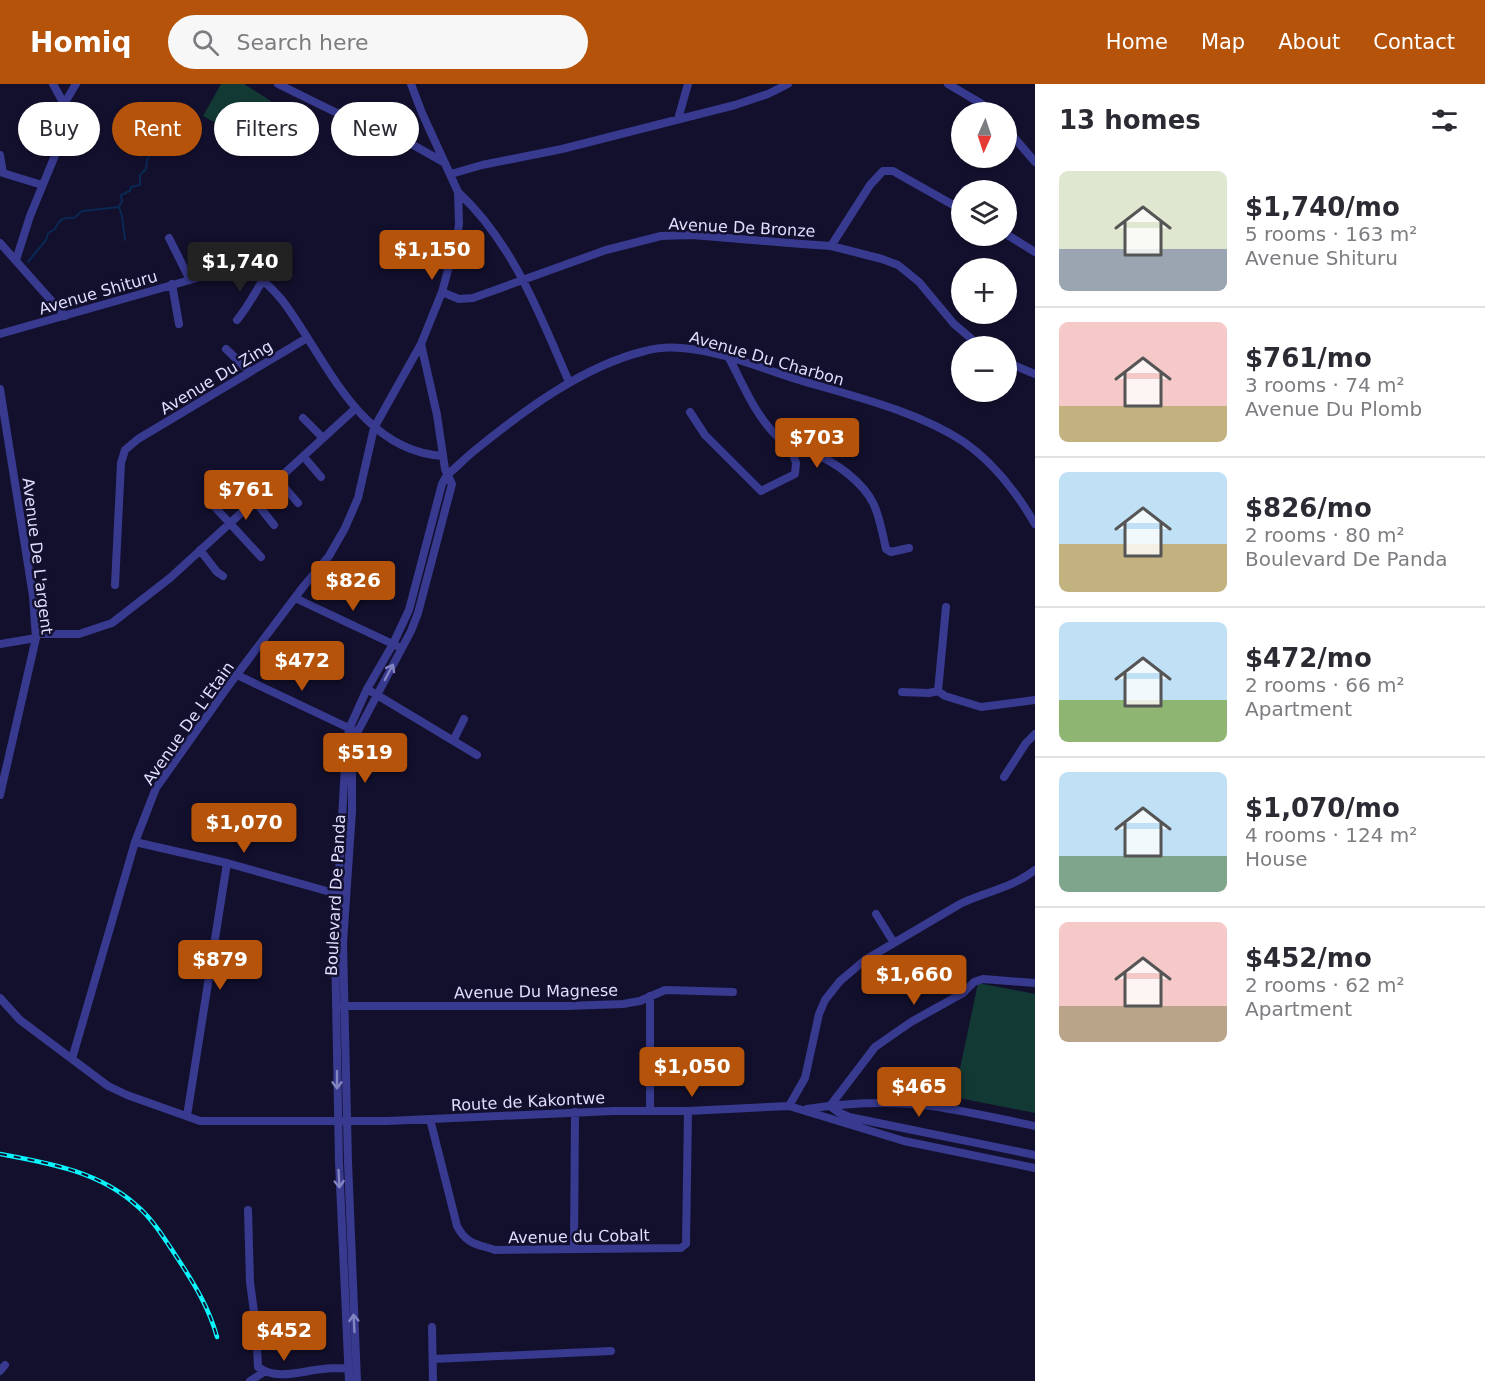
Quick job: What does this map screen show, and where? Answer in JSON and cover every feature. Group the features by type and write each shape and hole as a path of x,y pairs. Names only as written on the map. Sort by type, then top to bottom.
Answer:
{"street":[{"path":"52,84 63,102"},
{"path":"65,102 76,84"},
{"path":"278,84 337,113 392,133 447,164"},
{"path":"411,84 458,192 459,224 442,292 421,344"},
{"path":"678,119 688,84"},
{"path":"451,174 482,165 562,149 753,99 788,84"},
{"path":"948,84 979,102"},
{"path":"1017,142 1035,162"},
{"path":"0,155 3,173 42,185"},
{"path":"16,260 30,216 55,156"},
{"path":"831,246 870,185 883,171 893,171 951,204"},
{"path":"458,192 487,221 523,280 569,382"},
{"name":"Avenue De Bronze","path":"442,292 467,299 481,296 606,250 670,234 743,238 831,246 898,265 919,282 954,324 968,336"},
{"path":"169,238 190,280"},
{"path":"1017,241 1035,252"},
{"path":"0,243 65,316"},
{"name":"Avenue Shituru","path":"0,334 190,280 221,269 250,271 263,280 286,306 356,408 374,428 404,448 443,456"},
{"path":"237,320 248,308 263,280"},
{"path":"172,284 179,324"},
{"name":"Avenue Du Zing","path":"115,585 122,463 125,450 138,439 307,338"},
{"name":"Avenue De L'Etain","path":"72,1059 135,842 156,788 237,675 329,556 358,498 374,428 421,344"},
{"name":"Boulevard De Panda","path":"353,730 377,696 418,613 452,483 447,475 437,415 421,344"},
{"name":"Avenue Du Charbon","path":"447,475 498,432 569,382 647,350 681,348 729,358 895,411 949,433 974,450 1005,480 1035,524"},
{"path":"226,349 249,372"},
{"path":"729,358 767,426 791,447 827,459 858,482 866,489 877,510 886,549 891,552 909,548"},
{"path":"1017,367 1035,374"},
{"name":"Avenue De L'argent","path":"0,389 33,596 36,636 0,795"},
{"path":"0,644 36,636 79,633 106,627 126,614 170,578 356,408"},
{"path":"690,412 705,435 761,491 795,474 796,463 791,447"},
{"path":"303,418 323,438"},
{"path":"304,457 321,477"},
{"name":"Boulevard De Panda","path":"349,1304 347,1121 341,1006 335,945 352,811 353,730 367,688 393,644 409,610 442,484 447,475"},
{"path":"278,480 298,503"},
{"path":"235,484 255,501 274,525"},
{"path":"212,504 261,557"},
{"path":"434,517 443,519"},
{"path":"200,550 223,576"},
{"path":"425,555 434,557"},
{"path":"295,598 401,648"},
{"path":"938,691 946,607"},
{"path":"237,675 353,730"},
{"path":"367,688 477,755"},
{"path":"902,692 938,691 945,696 981,707 1035,700"},
{"path":"454,739 464,719"},
{"path":"1004,777 1035,734"},
{"path":"135,842 227,863 341,895"},
{"path":"187,1116 227,863"},
{"path":"789,1106 805,1078 814,1029 825,1000 851,970 960,904 1018,882 1035,870"},
{"path":"876,914 894,943"},
{"path":"830,1106 875,1047 911,1022 951,1000 974,982 983,979 1035,983"},
{"name":"Avenue Du Magnese","path":"341,1006 623,1004 640,1001 665,990 733,992"},
{"path":"650,996 650,1111"},
{"path":"0,998 20,1020 103,1082 127,1095 211,1122 338,1121"},
{"name":"Boulevard De Panda","path":"341,1006 338,1121 349,1304"},
{"path":"803,1109 830,1106 922,1105 1035,1126"},
{"name":"Route de Kakontwe","path":"338,1121 789,1106 904,1141 1035,1168"},
{"path":"830,1106 849,1117 1035,1155"},
{"name":"Avenue du Cobalt","path":"430,1119 457,1226 462,1237 468,1241 495,1250 681,1248 686,1244 688,1111"},
{"path":"574,1249 575,1112"},
{"path":"248,1210 250,1282 258,1366 264,1372 272,1375 290,1378 322,1369 348,1368"},
{"path":"349,1304 349,1381"},
{"path":"349,1304 357,1381"},
{"path":"432,1327 433,1381"},
{"path":"434,1359 611,1351"},
{"path":"250,1381 264,1372"}],"green space":[{"path":"221,84 244,84 271,101 214,102 214,122 203,116"},
{"path":"978,983 1035,994 1035,1113 954,1097"}],"waterway":[{"path":"28,262 46,240 48,233 55,229 62,219 74,218 82,211 119,207 122,201 121,195 130,191 131,187 140,185 140,175 146,169 149,157"},
{"path":"119,207 125,240"}],"railway":[{"path":"0,1154 54,1165 89,1176 121,1193 136,1205 159,1230 190,1278 206,1306 217,1337"}]}
